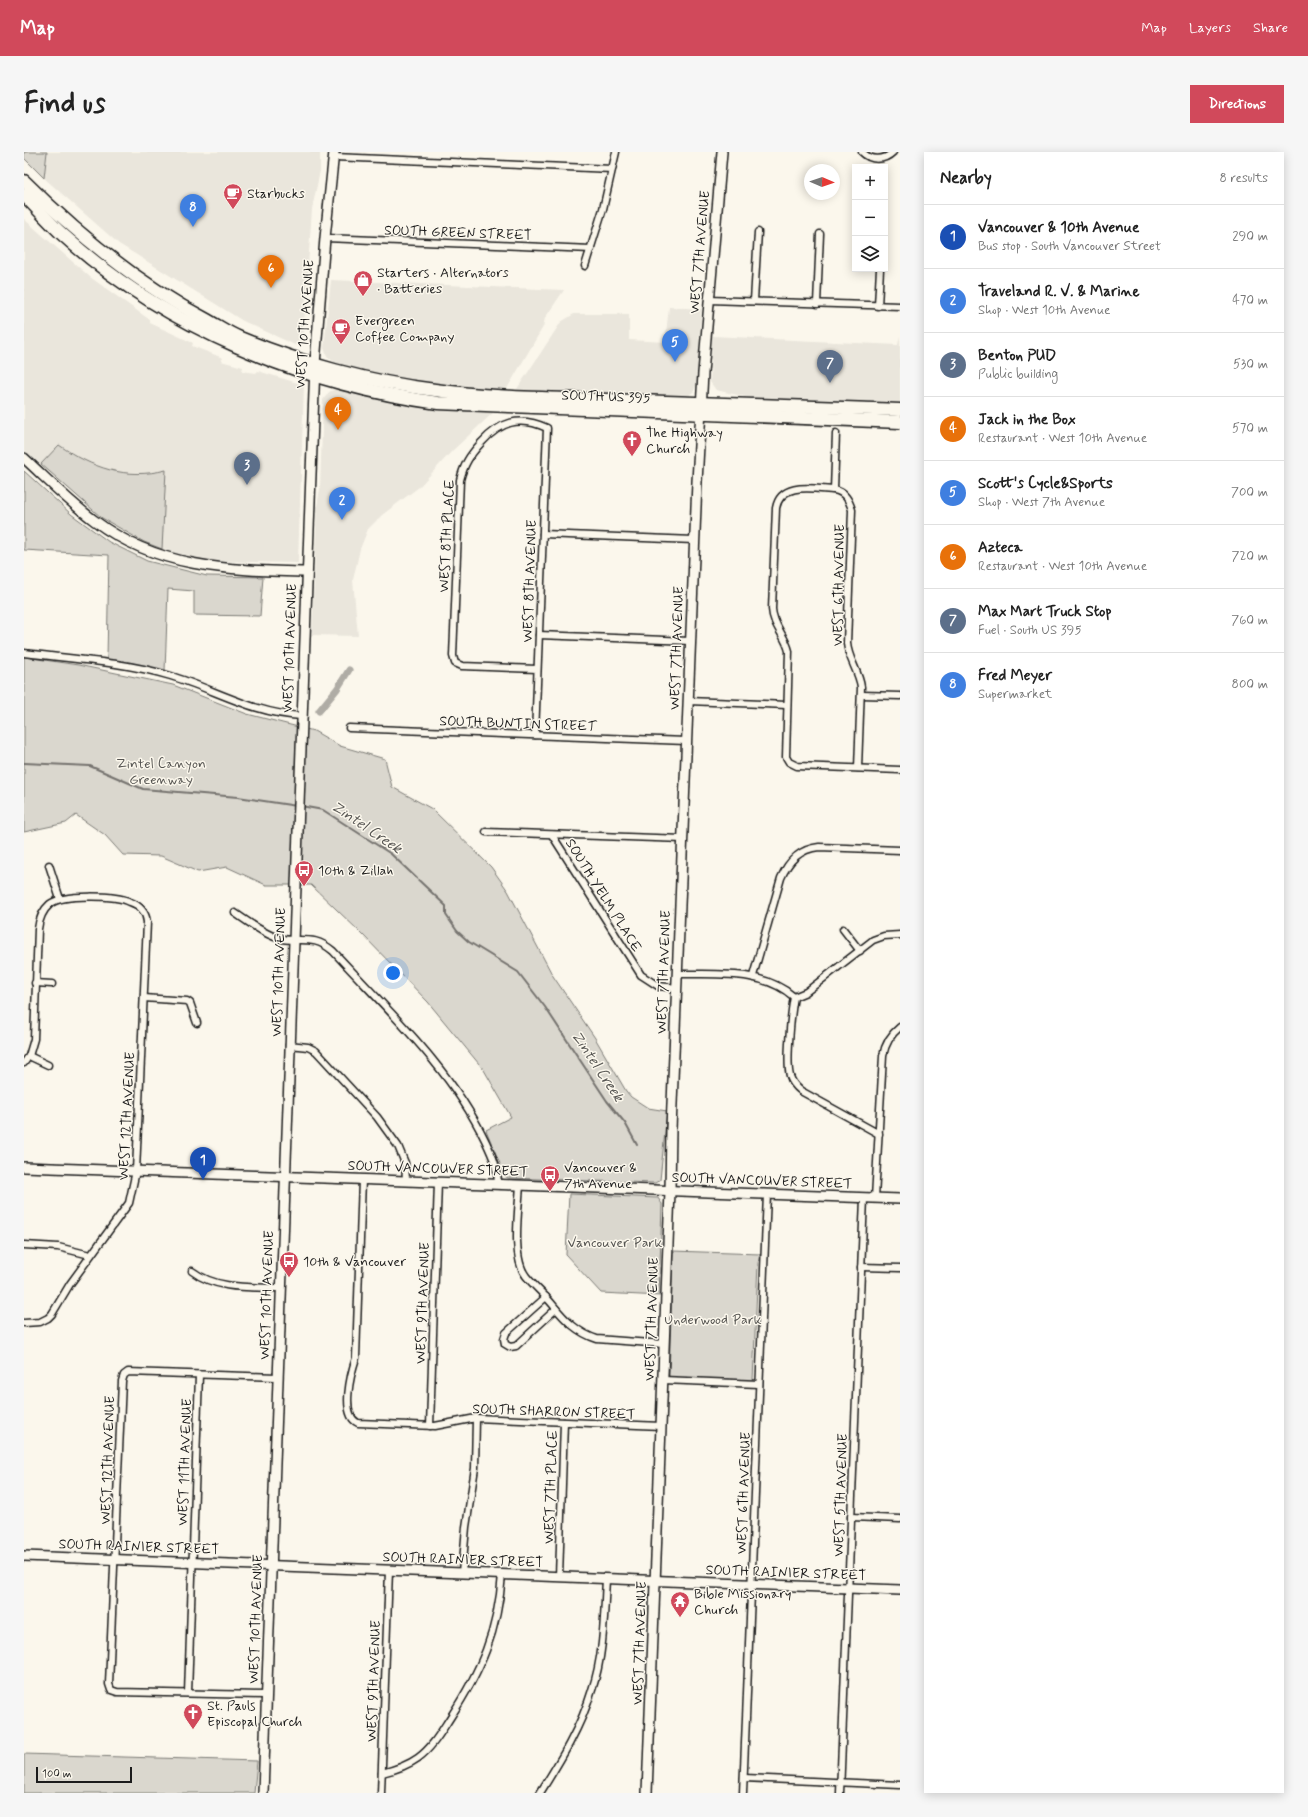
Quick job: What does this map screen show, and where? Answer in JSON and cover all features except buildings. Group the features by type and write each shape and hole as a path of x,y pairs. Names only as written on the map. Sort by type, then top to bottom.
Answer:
{"highway":[{"path":"24,181 60,217 121,267 183,308 239,337 314,370"},
{"path":"24,196 62,234 86,254 147,298 190,323 246,350 314,370"},
{"name":"SOUTH US 395","path":"314,370 437,391 701,410 900,422"},
{"name":"SOUTH US 395","path":"701,410 900,410"}],"street":[{"path":"585,266 604,210 616,152"},
{"name":"WEST 7TH AVENUE","path":"647,1793 694,540 701,410 722,152"},
{"path":"862,152 870,158 878,159 885,158 894,152"},
{"path":"334,154 612,169"},
{"name":"WEST 10TH AVENUE","path":"263,1793 297,839 300,716 314,370 325,238 334,154"},
{"path":"754,301 758,232"},
{"path":"817,304 820,234"},
{"name":"SOUTH GREEN STREET","path":"325,238 591,249"},
{"path":"878,306 880,272"},
{"path":"709,300 900,306"},
{"name":"WEST 8TH PLACE","path":"537,669 462,666 455,662 453,656 458,493 463,469 471,454 492,431 506,423 518,422 531,423 547,428"},
{"name":"WEST 8TH AVENUE","path":"535,735 547,428"},
{"path":"836,433 834,490 794,488 781,495 777,504 772,609 774,623 785,640 789,651 785,752 789,762 798,766 900,770"},
{"path":"24,458 95,521 131,544 175,560 210,567 306,572"},
{"name":"WEST 6TH AVENUE","path":"834,490 843,493 846,496 852,510 847,643 851,661 860,681 862,695 858,768"},
{"path":"543,534 694,540"},
{"path":"539,635 690,641"},
{"path":"24,653 118,665 169,675 265,711 300,716"},
{"path":"862,695 900,696"},
{"path":"688,701 787,705"},
{"name":"SOUTH BUNTIN STREET","path":"349,728 686,741"},
{"path":"486,832 683,839"},
{"name":"SOUTH YELM PLACE","path":"552,835 641,975 658,986 677,988"},
{"path":"753,976 781,878 785,869 794,857 812,848 819,847 900,850"},
{"path":"24,1063 29,1056 34,1039 35,983 40,918 50,904 60,899 50,865"},
{"name":"WEST 12TH AVENUE","path":"24,1323 44,1321 52,1314 70,1284 129,1203 133,1191 136,1171 144,998 146,916 136,905 122,899 86,897 60,899"},
{"path":"235,913 274,936 282,939 317,941 333,951 440,1068 470,1112 480,1130 497,1169 498,1184"},
{"path":"843,930 860,951"},
{"path":"794,997 806,992 878,938 900,935"},
{"path":"677,974 753,976 782,988 794,997"},
{"path":"35,983 52,984"},
{"path":"794,997 789,1062 790,1077 794,1084 802,1091 879,1134"},
{"path":"144,998 187,1001 190,1003 197,1023"},
{"path":"875,1198 882,1060 884,1049 891,1035 900,1027"},
{"path":"289,1045 308,1047 316,1051 377,1117 403,1155 406,1180"},
{"path":"29,1056 48,1065"},
{"name":"SOUTH VANCOUVER STREET","path":"24,1166 900,1199"},
{"name":"SOUTH SHARRON STREET","path":"362,1179 356,1358 350,1375 348,1411 351,1419 358,1423 430,1426 476,1418 661,1426"},
{"name":"WEST 9TH AVENUE","path":"430,1426 438,1182"},
{"path":"520,1184 518,1242 520,1261 525,1275 572,1325 588,1336 596,1339 664,1344"},
{"name":"WEST 6TH AVENUE","path":"743,1793 767,1194"},
{"name":"WEST 5TH AVENUE","path":"840,1793 864,1198"},
{"path":"24,1245 58,1247 90,1256"},
{"path":"861,1267 900,1268"},
{"path":"192,1272 212,1283 281,1288"},
{"path":"546,1297 506,1333 504,1339 505,1344 510,1347 516,1346 556,1309"},
{"name":"WEST 12TH AVENUE","path":"188,1693 117,1692 112,1690 109,1684 122,1381 124,1375 128,1372 199,1375"},
{"path":"199,1375 277,1377"},
{"name":"WEST 11TH AVENUE","path":"188,1693 199,1375"},
{"path":"663,1380 759,1384"},
{"path":"462,1573 466,1527 475,1468 476,1418"},
{"name":"WEST 7TH PLACE","path":"559,1577 564,1422"},
{"path":"851,1517 900,1519"},
{"name":"SOUTH RAINIER STREET","path":"24,1556 900,1590"},
{"name":"WEST 9TH AVENUE","path":"381,1793 389,1570"},
{"path":"382,1773 403,1766 417,1759 425,1752 439,1735 463,1698 473,1680 492,1635 499,1606 502,1575"},
{"path":"540,1793 566,1749 592,1690 601,1646 606,1579"},
{"path":"188,1693 266,1695"},
{"path":"744,1778 900,1785"}],"shaded area":[{"path":"47,152 320,152 320,171 312,209 303,338 295,345 243,321 119,244 44,178"},
{"path":"24,219 90,277 150,320 150,323 193,343 192,346 223,358 221,361 243,367 242,371 256,373 258,371 304,385 298,563 210,561 190,558 144,542 102,518 24,450"},
{"path":"331,280 564,290 545,318 543,327 505,392 452,388 380,377 360,369 334,362 327,356 324,348"},
{"path":"669,307 701,309 697,383 694,391 688,396 680,398 515,392 561,322 574,314 629,314 629,340 665,342"},
{"path":"712,336 898,345 900,336 900,405 755,399 716,390 710,382"},
{"path":"337,388 495,411 452,451 419,487 382,515 368,529 360,549 353,580 358,636 312,635 323,400 329,392"}],"green space":[{"path":"24,152 47,152 44,178 24,158"},
{"path":"59,445 84,460 110,470 137,474 166,470 162,549 144,542 102,518 41,464"},
{"path":"24,471 71,514 109,542 147,561 207,576 263,577 260,616 194,615 194,591 168,589 165,671 107,659 109,555 24,550"},
{"name":"Zintel Canyon Greenway","path":"24,657 78,665 173,685 247,714 314,731 340,746 385,759 392,787 432,809 491,867 508,891 553,976 595,1038 626,1091 631,1097 648,1108 667,1111 660,1180 655,1183 508,1178 505,1176 486,1130 511,1117 484,1070 428,1002 361,933 311,885 266,885 227,867 198,872 161,856 123,855 105,835 76,815 66,823 24,832"},
{"name":"Vancouver Park","path":"569,1194 658,1198 662,1204 659,1295 661,1296 601,1293 566,1255"},
{"name":"Underwood Park","path":"673,1251 760,1254 758,1263 753,1381 669,1379"},
{"path":"24,1754 257,1761 254,1793 24,1793"}],"waterway":[{"path":"319,711 337,689 349,670"},
{"name":"Zintel Creek","path":"24,763 90,766 143,789 238,797 297,806"},
{"name":"Zintel Creek","path":"301,806 323,810 391,854 446,906 446,915 457,931 469,942 518,972 545,1007 607,1101 625,1123 637,1145"}],"place":[{"name":"Starbucks","path":"233,210"},
{"name":"Fred Meyer","path":"193,227"},
{"name":"Azteca","path":"271,288"},
{"name":"Starters · Alternators · Batteries","path":"363,297"},
{"name":"Evergreen Coffee Company","path":"341,345"},
{"name":"Scott's Cycle&Sports","path":"675,362"},
{"name":"Max Mart Truck Stop","path":"830,383"},
{"name":"Jack in the Box","path":"338,430"},
{"name":"The Highway Church","path":"632,457"},
{"name":"Benton PUD","path":"247,485"},
{"name":"Traveland R. V. & Marine","path":"342,520"},
{"name":"10th & Zillah","path":"304,887"},
{"name":"Vancouver & 10th Avenue","path":"203,1180"},
{"name":"Vancouver & 7th Avenue","path":"550,1192"},
{"name":"10th & Vancouver","path":"289,1278"},
{"name":"Bible Missionary Church","path":"680,1618"},
{"name":"St. Pauls Episcopal Church","path":"193,1730"}]}
